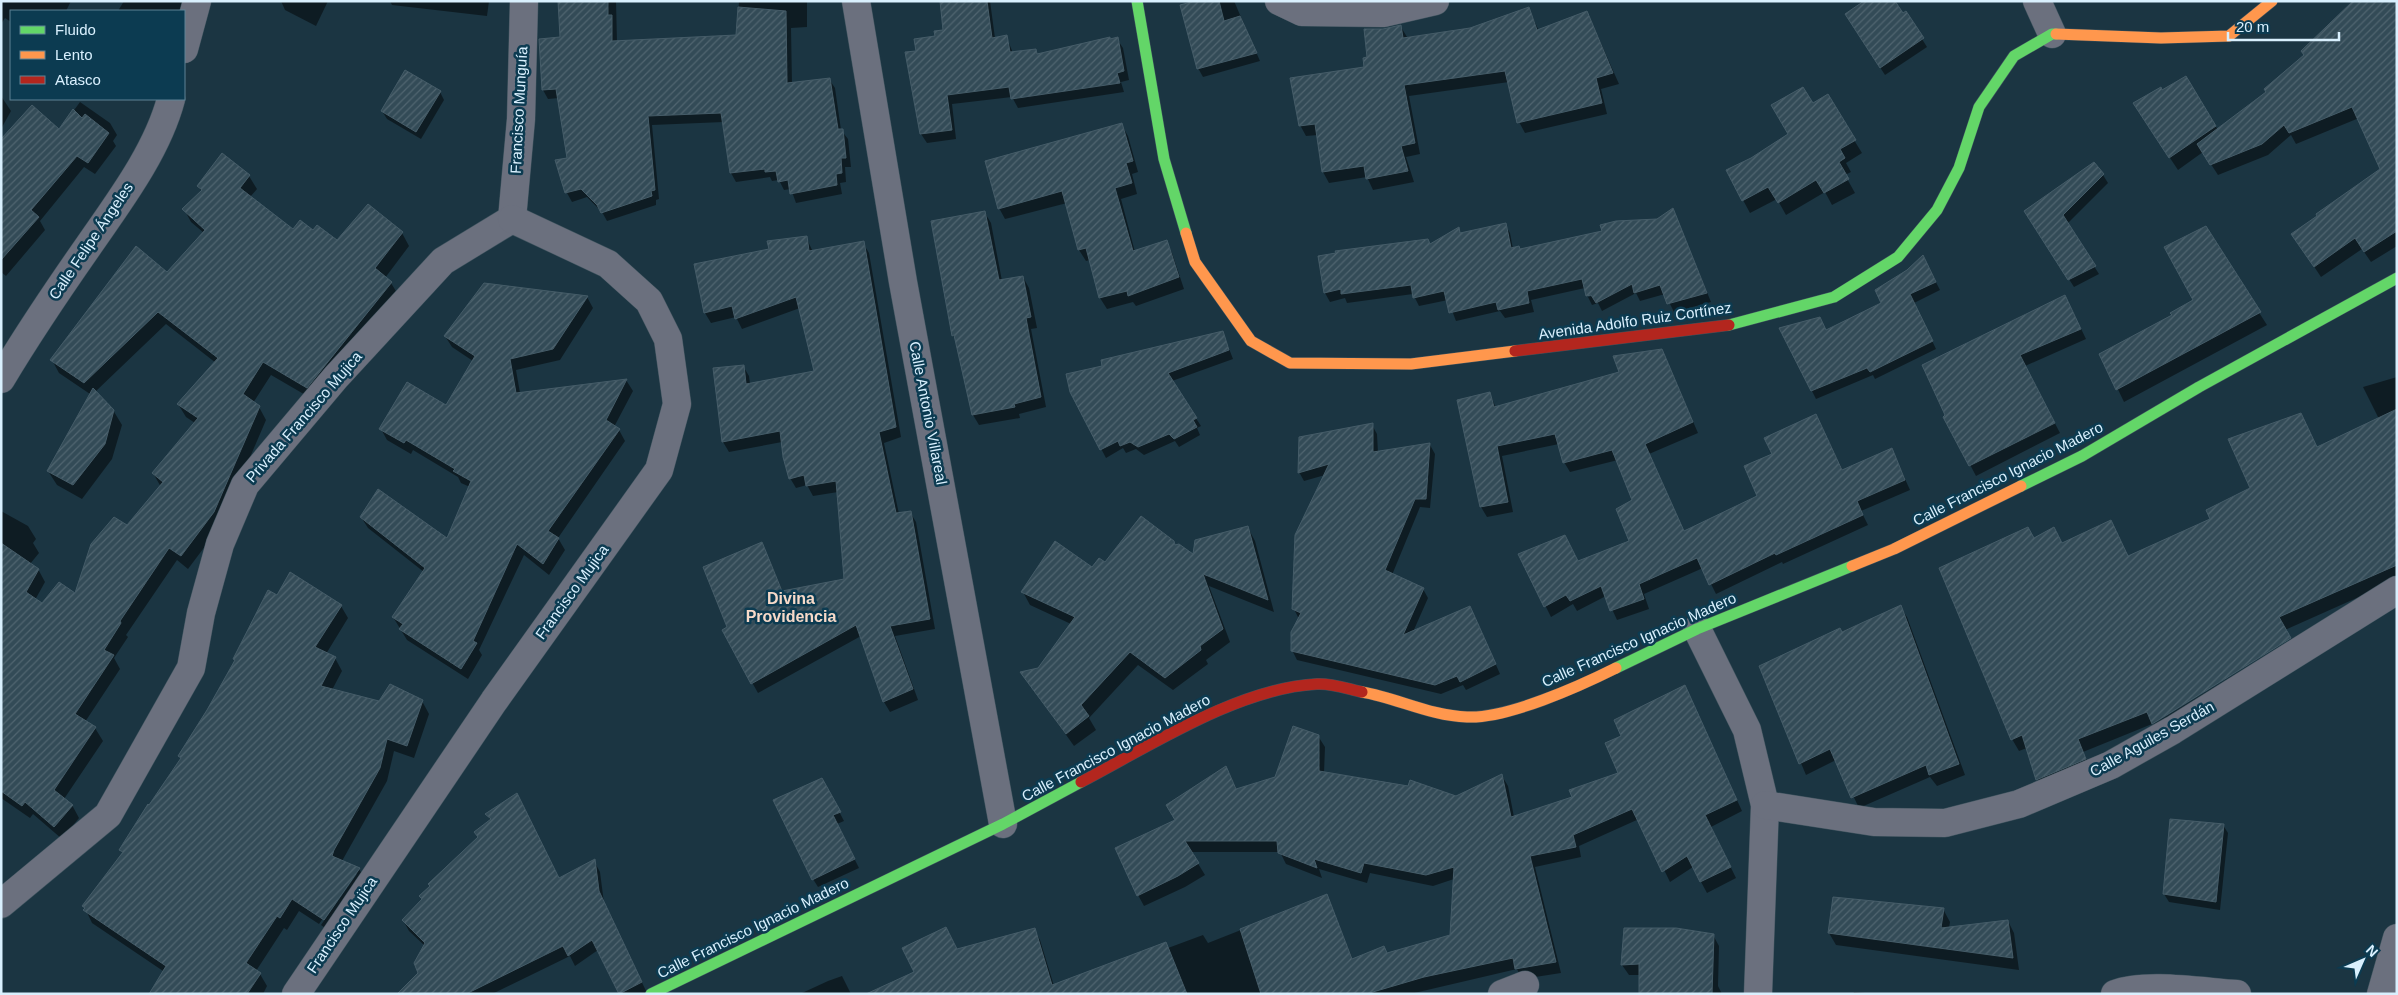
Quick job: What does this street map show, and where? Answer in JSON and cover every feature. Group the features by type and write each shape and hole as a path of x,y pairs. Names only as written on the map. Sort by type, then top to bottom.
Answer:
{"main road":[{"name":"Avenida Adolfo Ruiz Cortínez","path":"1137,1 1164,159 1195,262 1251,340 1290,363 1411,364 1728,325 1834,297 1898,257 1937,210 1959,168 1979,107 2014,56 2052,34"},
{"path":"2052,34 2162,38 2229,36 2272,1"},
{"name":"Calle Francisco Ignacio Madero","path":"651,994 1003,824 1208,715 1268,693 1318,684 1467,717 1501,713 1582,685 1697,629 1894,549 2082,456 2199,387 2397,278"}],"street":[{"path":"185,45 197,1"},
{"name":"Francisco Munguía","path":"512,219 521,119 524,1"},
{"name":"Calle Antonio Villareal","path":"856,1 903,282 1003,824"},
{"path":"1279,1 1302,12 1383,13 1435,1"},
{"path":"2037,1 2052,34"},
{"name":"Calle Felipe Ángeles","path":"1,379 34,324 129,187 166,117 171,100"},
{"name":"Privada Francisco Mujica","path":"1,904 108,815 191,668 200,613 220,544 245,484 336,377 443,261 512,219"},
{"name":"Francisco Mujica","path":"296,994 494,701 659,470 677,404 668,338 649,301 608,264 512,219"},
{"name":"Calle Aguiles Serdán","path":"1765,805 1874,822 1945,823 2019,804 2119,761 2173,730 2397,590"},
{"path":"1697,629 1747,730 1765,805 1758,994"},
{"path":"2381,994 2397,938"},
{"path":"2118,992 2162,989 2237,994"}],"building":[{"path":"558,1 608,1 608,15 612,15 612,41 736,35 738,7 786,11 787,83 830,78 838,129 843,129 846,158 841,158 842,173 836,174 837,185 790,194 788,180 778,182 776,171 765,172 765,169 730,173 721,113 648,116 655,190 651,191 652,196 601,213 597,205 581,189 565,193 555,160 567,158 556,89 542,90 539,39 560,37"},
{"path":"940,1 987,1 992,38 1007,35 1010,52 1036,49 1037,54 1110,37 1110,39 1118,37 1124,71 1117,73 1120,83 1011,99 1009,87 947,95 952,130 920,134 905,52 916,51 914,39 935,36 934,31 943,30"},
{"path":"1195,1 1219,1 1224,21 1240,16 1257,53 1197,69 1180,5"},
{"path":"1864,1 1895,1 1903,13 1906,11 1924,38 1880,68 1845,14"},
{"path":"2353,1 2397,1 2397,231 2364,252 2355,238 2314,267 2291,234 2380,169 2352,107 2289,133 2284,125 2262,144 2210,165 2197,144 2266,92 2264,89 2304,55 2301,51"},
{"path":"1529,7 1537,30 1587,11 1613,73 1596,78 1602,103 1517,123 1505,71 1404,85 1415,143 1401,146 1408,171 1366,179 1364,166 1322,172 1315,124 1299,126 1290,78 1364,67 1363,58 1367,57 1364,29 1383,29 1401,25 1403,38 1470,28"},
{"path":"405,70 441,91 416,132 381,111"},
{"path":"2186,76 2216,126 2169,158 2133,103 2161,87 2162,90"},
{"path":"1803,87 1813,103 1828,94 1856,140 1840,149 1845,158 1839,162 1849,179 1824,193 1816,180 1778,203 1768,187 1742,201 1726,170 1751,158 1788,134 1771,105"},
{"path":"32,105 59,129 73,109 82,118 85,114 109,133 88,163 77,156 31,210 39,217 1,260 1,139"},
{"path":"1122,123 1133,161 1126,163 1132,183 1115,188 1133,251 1167,240 1179,277 1128,296 1127,291 1099,298 1086,248 1078,250 1062,191 998,209 985,161"},
{"path":"222,153 250,175 240,188 293,229 300,220 313,230 317,225 337,240 368,204 403,232 375,268 392,282 307,388 263,362 243,394 260,406 214,512 181,556 169,548 120,621 121,623 104,650 114,655 75,714 96,727 54,790 73,805 54,827 25,802 22,806 1,791 1,543 39,569 26,592 42,603 59,582 75,593 91,544 114,517 127,525 163,482 152,473 198,418 177,404 218,358 158,312 84,383 50,360 136,246 167,272 205,230 182,209 202,190 197,186"},
{"path":"2094,162 2104,174 2063,215 2096,266 2068,280 2024,211"},
{"path":"1673,208 1707,293 1667,304 1660,285 1634,293 1632,284 1596,303 1591,295 1586,296 1582,279 1527,291 1529,303 1498,310 1496,302 1449,313 1444,291 1413,298 1411,285 1341,294 1341,289 1324,293 1318,256 1336,253 1335,251 1428,239 1430,244 1459,227 1460,233 1506,223 1511,248 1519,246 1520,249 1602,231 1600,225 1616,221 1657,219"},
{"path":"985,211 999,280 1023,276 1031,317 1026,318 1041,397 1014,404 1015,407 972,415 954,335 952,336 931,221"},
{"path":"2206,226 2261,312 2116,390 2099,354 2172,315 2170,313 2193,300 2164,247"},
{"path":"807,236 809,251 864,241 896,427 879,432 896,513 911,511 930,619 890,626 913,689 883,702 856,625 751,684 722,630 727,627 703,567 762,542 782,591 844,579 836,481 806,486 804,475 789,479 783,457 780,431 722,442 713,368 744,365 746,384 814,371 796,297 735,319 732,306 704,313 694,264 769,249 767,241"},
{"path":"1923,255 1936,282 1910,294 1933,341 1870,372 1867,368 1811,391 1779,328 1820,317 1826,330 1881,303 1875,290 1907,270"},
{"path":"484,283 588,296 553,349 510,359 516,393 627,379 606,420 620,429 548,531 559,538 543,564 517,544 473,641 477,643 461,669 399,629 403,624 392,617 425,568 360,517 378,489 447,538 471,481 453,471 455,469 406,440 404,443 379,429 407,382 446,405 475,356 444,336"},
{"path":"2065,295 2081,329 2020,355 2055,423 1969,466 1943,417 1945,415 1922,365"},
{"path":"1223,331 1229,350 1168,373 1197,418 1193,420 1197,427 1174,439 1169,434 1138,447 1130,442 1120,446 1118,441 1100,450 1070,392 1066,374 1102,366 1101,360"},
{"path":"1662,349 1693,422 1645,444 1684,531 1757,496 1744,466 1772,454 1764,438 1816,414 1842,470 1892,448 1905,480 1857,501 1863,515 1776,555 1775,553 1709,585 1697,558 1639,584 1644,599 1610,611 1601,586 1570,601 1566,595 1544,607 1518,554 1565,535 1578,561 1629,541 1616,509 1632,500 1612,450 1563,463 1555,434 1497,446 1508,502 1480,507 1457,400 1490,392 1494,407 1619,372 1613,356"},
{"path":"93,388 114,410 105,444 73,485 47,471"},
{"path":"2397,409 2397,565 2279,617 2291,638 2152,724 2147,712 2078,739 2086,759 2036,780 2022,735 2011,740 1939,568 2028,527 2034,538 2054,527 2062,543 2111,520 2128,556 2210,519 2206,510 2250,488 2228,439 2301,413 2317,447"},
{"path":"1373,423 1373,452 1430,443 1426,499 1415,499 1385,570 1424,588 1403,635 1470,606 1496,664 1460,682 1457,676 1435,685 1291,651 1291,632 1301,613 1292,609 1295,535 1329,464 1298,473 1299,437"},
{"path":"1141,516 1174,541 1175,545 1179,544 1193,554 1195,540 1248,526 1268,600 1203,574 1223,629 1200,646 1201,650 1165,678 1130,652 1081,705 1089,716 1066,734 1020,672 1038,668 1075,617 1021,592 1055,541 1092,567 1099,558 1105,562"},
{"path":"290,572 342,605 315,647 336,657 321,686 379,701 390,684 423,700 407,746 387,739 380,768 334,850 332,856 360,868 324,920 292,899 280,918 277,916 246,963 261,973 247,994 149,994 166,966 83,910 85,908 82,906 123,852 119,850 148,804 181,758 178,756 235,660 233,659 268,590 277,595"},
{"path":"1901,605 1959,764 1929,775 1926,765 1851,798 1830,749 1799,764 1759,666 1840,628 1842,632"},
{"path":"1685,685 1737,800 1705,815 1731,867 1700,882 1687,856 1662,872 1632,809 1573,835 1576,847 1530,856 1556,962 1515,969 1513,958 1424,977 1366,994 1261,994 1240,929 1327,894 1352,959 1384,946 1387,953 1450,935 1454,867 1426,875 1364,863 1361,873 1314,859 1317,868 1278,853 1277,841 1185,841 1199,863 1178,876 1137,896 1115,848 1175,820 1166,805 1226,766 1236,789 1275,777 1293,726 1319,735 1319,771 1408,786 1410,780 1456,796 1502,774 1511,817 1572,797 1569,790 1618,773 1605,743 1621,736 1614,720"},
{"path":"822,778 841,812 833,815 855,859 812,880 773,800"},
{"path":"517,793 559,878 595,859 599,891 642,982 619,994 592,940 568,956 563,946 466,994 397,994 418,973 414,963 425,943 402,920 422,899 419,896 430,886 428,884 478,837 474,832 491,819 485,814"},
{"path":"2170,819 2224,824 2216,902 2163,894"},
{"path":"1833,897 1944,908 1941,928 2008,920 2013,958 1828,933"},
{"path":"946,927 957,949 1035,928 1052,985 1166,942 1187,994 866,994 914,972 902,948"},
{"path":"1624,928 1676,928 1714,934 1712,994 1639,994 1639,964 1621,965"}],"traffic: fast":[{"path":"1137,1 1164,159 1186,233"},
{"path":"1729,325 1834,297 1898,257 1937,210 1959,168 1979,107 2014,56 2052,34 2056,34"},
{"path":"2021,486 2082,456 2199,387 2397,278"},
{"path":"1616,668 1697,629 1852,566"},
{"path":"651,994 1003,824 1081,782"}],"traffic: slow":[{"path":"2056,34 2161,38 2229,36 2272,1"},
{"path":"1186,233 1195,262 1251,341 1290,363 1411,364 1515,351"},
{"path":"1852,566 1894,549 2021,486"},
{"path":"1362,692 1440,714 1467,717 1483,716 1502,713 1543,700 1616,668"}],"traffic: jam":[{"path":"1515,351 1729,325"},
{"path":"1081,782 1195,721 1256,696 1287,688 1317,684 1334,685 1362,692"}],"district":[{"name":"Divina Providencia","path":"791,607"}]}
